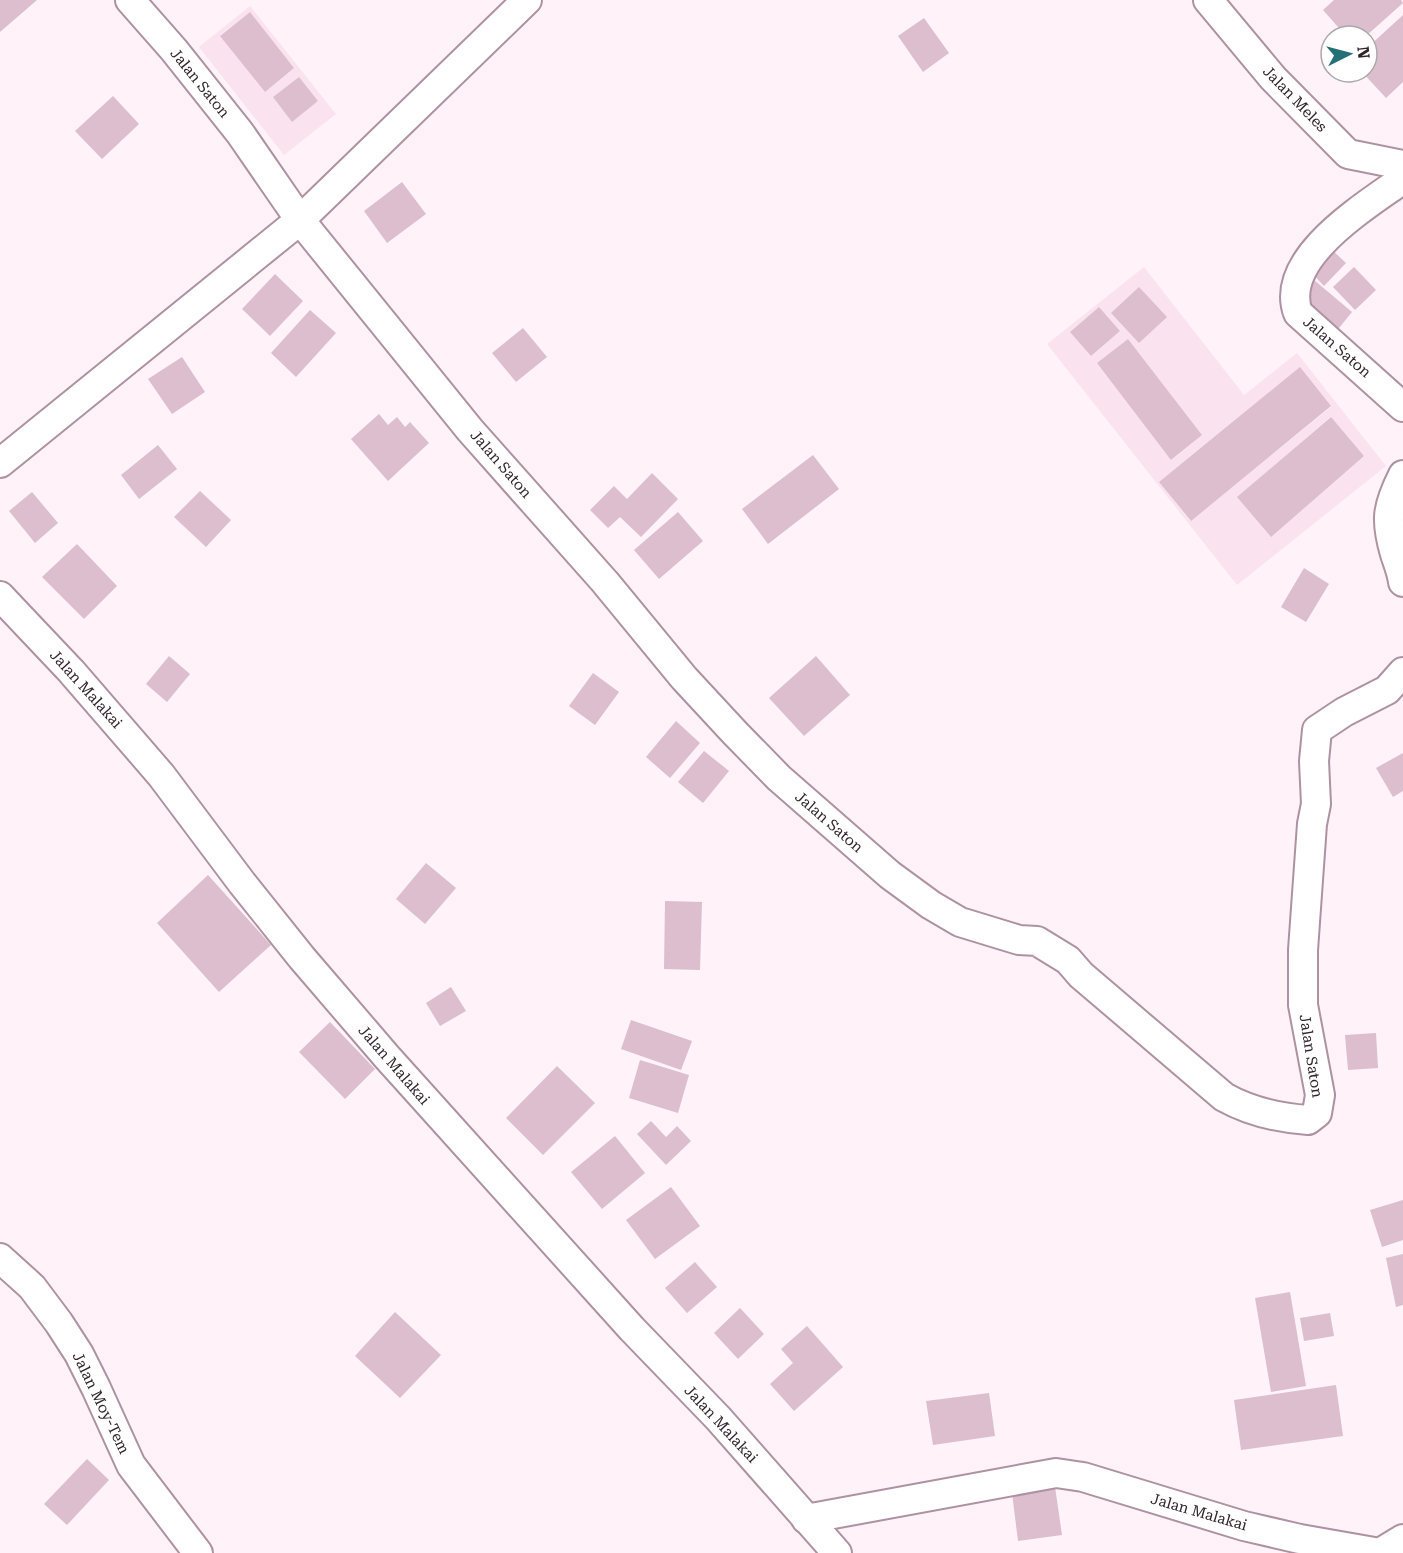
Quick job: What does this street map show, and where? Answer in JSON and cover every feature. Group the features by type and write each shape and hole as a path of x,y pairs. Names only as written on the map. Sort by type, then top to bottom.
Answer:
{"street":[{"name":"Jalan Saton","path":"130,0 174,50 240,133 300,220 470,429 605,582 684,678 779,777 890,875 931,905 960,922 1018,940 1037,941 1053,949 1224,1097 1248,1109 1285,1118 1308,1120 1317,1113 1320,1095 1303,1005 1303,950 1312,824 1316,804 1314,760 1317,730 1344,711 1387,690 1403,672"},
{"path":"0,463 300,220 527,0"},
{"name":"Jalan Meles","path":"1208,0 1273,78 1348,154 1403,165"},
{"name":"Jalan Saton","path":"1403,179 1341,224 1321,244 1300,274 1295,304 1298,313 1403,407"},
{"path":"1403,475 1391,499 1388,518 1390,538 1403,582"},
{"name":"Jalan Malakai","path":"0,596 71,671 161,775 302,958 395,1066 632,1329 718,1418 837,1553"},
{"name":"Jalan Moy-Tem","path":"0,1258 32,1287 59,1323 92,1379 131,1465 198,1553"},
{"name":"Jalan Malakai","path":"806,1519 1056,1473 1083,1478 1244,1526 1300,1539 1380,1553"},
{"path":"1380,1553 1403,1539"}],"shaded area":[{"path":"250,6 336,114 284,155 199,47","holes":["250,12 294,68 265,92 220,35","299,77 318,101 293,121 273,97"]},
{"path":"1144,267 1244,395 1297,353 1386,466 1237,585 1047,344","holes":["1099,307 1120,331 1091,356 1070,332","1128,339 1202,435 1172,460 1097,363","1300,368 1331,407 1190,521 1159,482","1330,417 1364,456 1270,536 1238,497"]}],"building":[{"path":"0,0 37,0 0,32"},
{"path":"1334,0 1401,0 1403,3 1379,24 1335,24 1323,10"},
{"path":"250,12 294,68 265,92 220,36"},
{"path":"1403,15 1403,82 1386,98 1373,84 1379,84 1379,37"},
{"path":"924,18 949,53 923,72 898,36"},
{"path":"299,77 318,101 292,122 273,97"},
{"path":"113,96 139,124 102,159 75,131"},
{"path":"402,182 426,214 387,243 364,211"},
{"path":"1331,249 1346,263 1324,286 1310,271"},
{"path":"1354,267 1376,290 1355,310 1333,287"},
{"path":"275,274 303,301 270,336 242,309"},
{"path":"1314,280 1352,312 1335,333 1297,301"},
{"path":"1139,287 1167,317 1139,343 1111,313"},
{"path":"1099,307 1120,331 1091,356 1070,332"},
{"path":"310,310 336,333 296,377 271,353"},
{"path":"523,328 547,357 516,382 492,353"},
{"path":"1128,339 1202,435 1171,460 1097,363"},
{"path":"182,357 205,392 172,414 148,379"},
{"path":"1300,367 1331,406 1191,521 1159,482"},
{"path":"379,414 388,425 397,417 405,427 410,422 429,443 388,481 351,439"},
{"path":"1331,417 1364,456 1271,537 1237,497"},
{"path":"158,445 177,469 139,499 121,475"},
{"path":"813,455 839,489 768,544 742,509"},
{"path":"652,473 678,499 641,537 620,517 608,528 590,510 614,486 627,499"},
{"path":"200,491 231,520 206,547 174,517"},
{"path":"32,492 58,523 35,543 9,511"},
{"path":"678,512 703,541 659,579 634,550"},
{"path":"77,544 117,586 84,619 42,577"},
{"path":"1304,568 1329,584 1306,622 1281,607"},
{"path":"169,656 190,674 167,702 146,684"},
{"path":"816,656 850,695 804,736 769,698"},
{"path":"593,673 619,692 595,725 569,706"},
{"path":"676,721 700,743 670,778 646,757"},
{"path":"704,751 729,771 703,803 678,782"},
{"path":"1403,753 1403,791 1393,797 1376,768"},
{"path":"426,863 456,888 425,924 396,899"},
{"path":"208,875 271,945 219,992 157,923"},
{"path":"665,901 702,902 700,970 664,969"},
{"path":"451,987 466,1011 440,1026 426,1003"},
{"path":"631,1020 692,1041 681,1070 621,1049"},
{"path":"330,1022 375,1069 345,1099 299,1052"},
{"path":"1376,1033 1378,1068 1348,1070 1345,1035"},
{"path":"640,1060 689,1075 678,1113 629,1098"},
{"path":"557,1066 595,1103 543,1155 506,1118"},
{"path":"651,1121 666,1137 677,1126 691,1141 666,1165 637,1134"},
{"path":"615,1136 645,1173 602,1209 571,1172"},
{"path":"671,1187 700,1226 655,1259 626,1220"},
{"path":"1403,1200 1403,1240 1382,1247 1370,1210"},
{"path":"1403,1254 1403,1305 1396,1307 1386,1258"},
{"path":"695,1262 717,1287 687,1313 665,1288"},
{"path":"1290,1292 1306,1386 1271,1392 1255,1298"},
{"path":"740,1308 764,1334 738,1359 714,1333"},
{"path":"395,1312 441,1355 400,1398 355,1356"},
{"path":"1330,1313 1334,1336 1304,1341 1300,1318"},
{"path":"807,1326 843,1367 794,1411 770,1384 793,1363 781,1349"},
{"path":"1336,1385 1343,1436 1241,1450 1234,1400"},
{"path":"989,1393 995,1436 933,1445 926,1401"},
{"path":"87,1459 109,1480 67,1525 44,1504"},
{"path":"1054,1480 1062,1535 1018,1541 1011,1485"}]}
